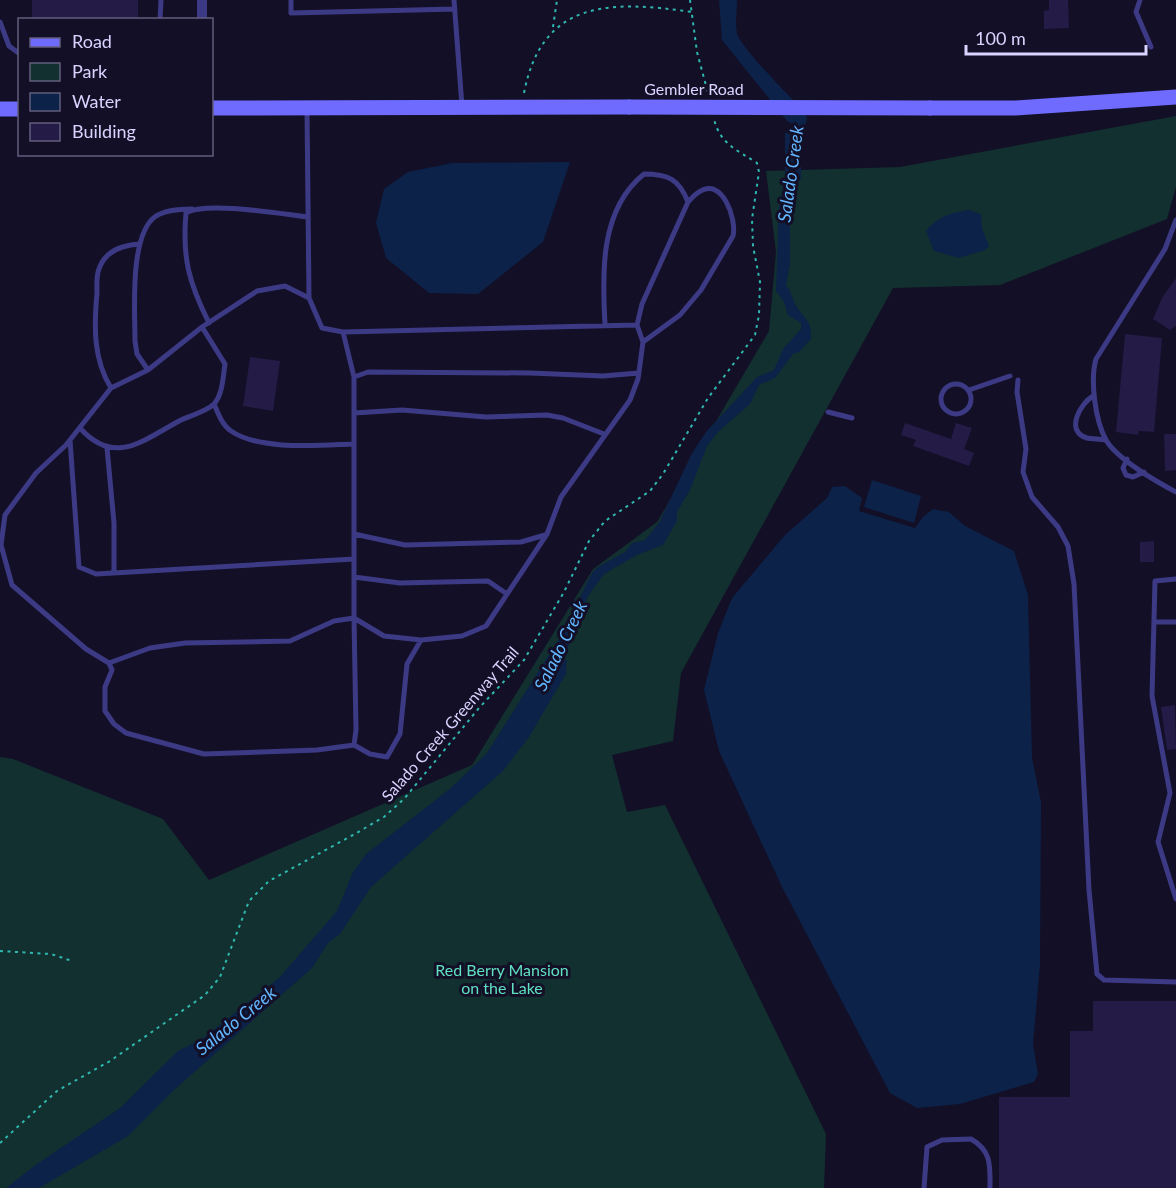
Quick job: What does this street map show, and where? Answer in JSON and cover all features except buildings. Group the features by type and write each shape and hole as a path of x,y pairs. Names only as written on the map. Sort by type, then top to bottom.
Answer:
{"main road":[{"name":"Gembler Road","path":"213,108 1015,108 1176,97"},
{"path":"0,109 18,109"}],"street":[{"path":"202,0 202,18"}],"lane":[{"path":"160,18 161,0"},
{"path":"291,0 291,13 455,9"},
{"path":"454,0 463,108"},
{"path":"1140,0 1136,12 1152,48"},
{"path":"0,22 9,46 18,53"},
{"path":"307,107 309,298 322,328 343,332 637,325"},
{"path":"605,324 603,290 605,252 611,222 629,185 644,174 672,178 682,188 688,202"},
{"path":"109,663 150,648 185,644 290,642 334,621 354,618 384,636 421,640 462,636 486,626 547,534 561,497 630,400 639,373 643,342 637,325 642,304 688,202 700,190 708,189 718,193 725,199 732,213 735,228 733,236 701,290 680,315 643,342"},
{"path":"148,370 137,354 135,341 136,273 140,244 149,223 155,216 175,210 194,208 308,217"},
{"path":"194,208 186,213 184,256 192,289 209,323"},
{"path":"1176,220 1165,249 1096,359 1093,369 1094,396 1106,440 1144,472 1176,492"},
{"path":"111,388 102,374 97,356 95,316 99,269 111,253 123,245 140,244"},
{"path":"309,298 285,286 257,291 202,327 148,370 111,388 80,428 36,473 5,514 2,545 12,585 86,649 109,663 112,670 105,687 105,711 114,724 126,733 204,754 317,750 354,745 370,754 387,757 392,752 400,734 407,664 421,640"},
{"path":"80,428 94,443 107,448 132,447 214,404 221,388 225,364 202,327"},
{"path":"343,332 354,376 356,730 354,745"},
{"path":"354,376 368,372 603,376 639,373"},
{"path":"969,390 971,399 964,412 950,413 942,406 941,396 946,387 956,384 969,390 1010,376"},
{"path":"1018,380 1017,392 1026,449 1023,472 1032,497 1058,526 1068,546 1074,584 1089,890 1098,974 1104,981 1176,981"},
{"path":"1094,396 1084,401 1076,414 1077,425 1081,434 1088,438 1106,440"},
{"path":"214,404 229,430 240,436 267,443 354,444"},
{"path":"354,412 402,410 486,417 547,415 563,418 604,434"},
{"path":"828,412 852,418"},
{"path":"69,440 79,567 96,574 354,559"},
{"path":"107,448 114,523 114,573"},
{"path":"1127,459 1123,468 1126,475 1133,477 1144,472"},
{"path":"354,534 405,545 521,542 547,534"},
{"path":"354,577 400,583 488,581 507,594"},
{"path":"1175,902 1158,842 1170,793 1152,696 1155,581 1176,579"},
{"path":"1154,622 1176,622"},
{"path":"924,1188 927,1147 942,1140 971,1139 987,1152 990,1188"}],"path":[{"path":"552,29 556,0"},
{"path":"690,0 698,52"},
{"path":"655,2 692,12"},
{"path":"578,10 596,5"},
{"path":"521,108 530,63 552,29 564,18"},
{"name":"Salado Creek Greenway Trail","path":"0,1143 57,1091 110,1061 205,995 220,977 249,901 269,881 353,836 384,817 404,799 479,708 524,660 564,592 589,541 605,520 650,491 663,474 708,398 755,334 759,315 760,282 753,246 752,219 759,172 757,163 731,148"},
{"path":"0,951 51,954 72,961"}],"green space":[{"name":"Red Berry Mansion on the Lake","path":"1176,116 1176,187 1167,219 1000,285 893,288 681,673 673,741 612,755 627,812 665,805 826,1134 824,1188 0,1188 0,757 13,759 163,819 209,880 472,765 593,569 657,522 769,331 776,252 766,171 900,167"}],"water":[{"name":"Salado Creek","path":"719,0 737,0 736,29 740,40 767,73 805,112 807,118 801,144 801,178 790,190 787,202 790,218 790,264 786,285 809,324 811,339 799,352 793,354 775,378 759,385 750,404 719,431 707,446 690,490 677,512 677,521 663,545 637,555 604,574 588,596 569,645 563,653 562,659 564,661 567,659 566,674 529,737 503,771 371,887 340,934 328,943 312,968 174,1090 128,1136 39,1188 6,1188 37,1164 120,1108 178,1051 202,1039 279,978 337,911 353,872 366,854 451,788 487,753 559,639 592,573 598,567 625,552 632,543 645,540 659,523 692,453 706,432 757,377 774,370 783,349 801,329 801,323 788,315 784,302 776,291 779,206 785,177 785,133 792,129 793,124 787,121 722,40"},
{"path":"570,162 543,242 478,294 429,293 386,258 376,223 384,189 408,172 452,163"},
{"path":"969,210 981,214 982,228 989,246 985,250 959,258 934,251 926,231 945,216"},
{"path":"872,480 921,496 914,523 864,507"},
{"path":"845,486 862,498 859,511 915,528 933,509 949,512 965,526 1014,551 1028,595 1032,758 1041,802 1040,965 1033,1044 1038,1074 1034,1082 960,1104 917,1108 890,1093 782,887 719,751 704,690 718,633 732,598 785,535 827,498 832,487"}]}
